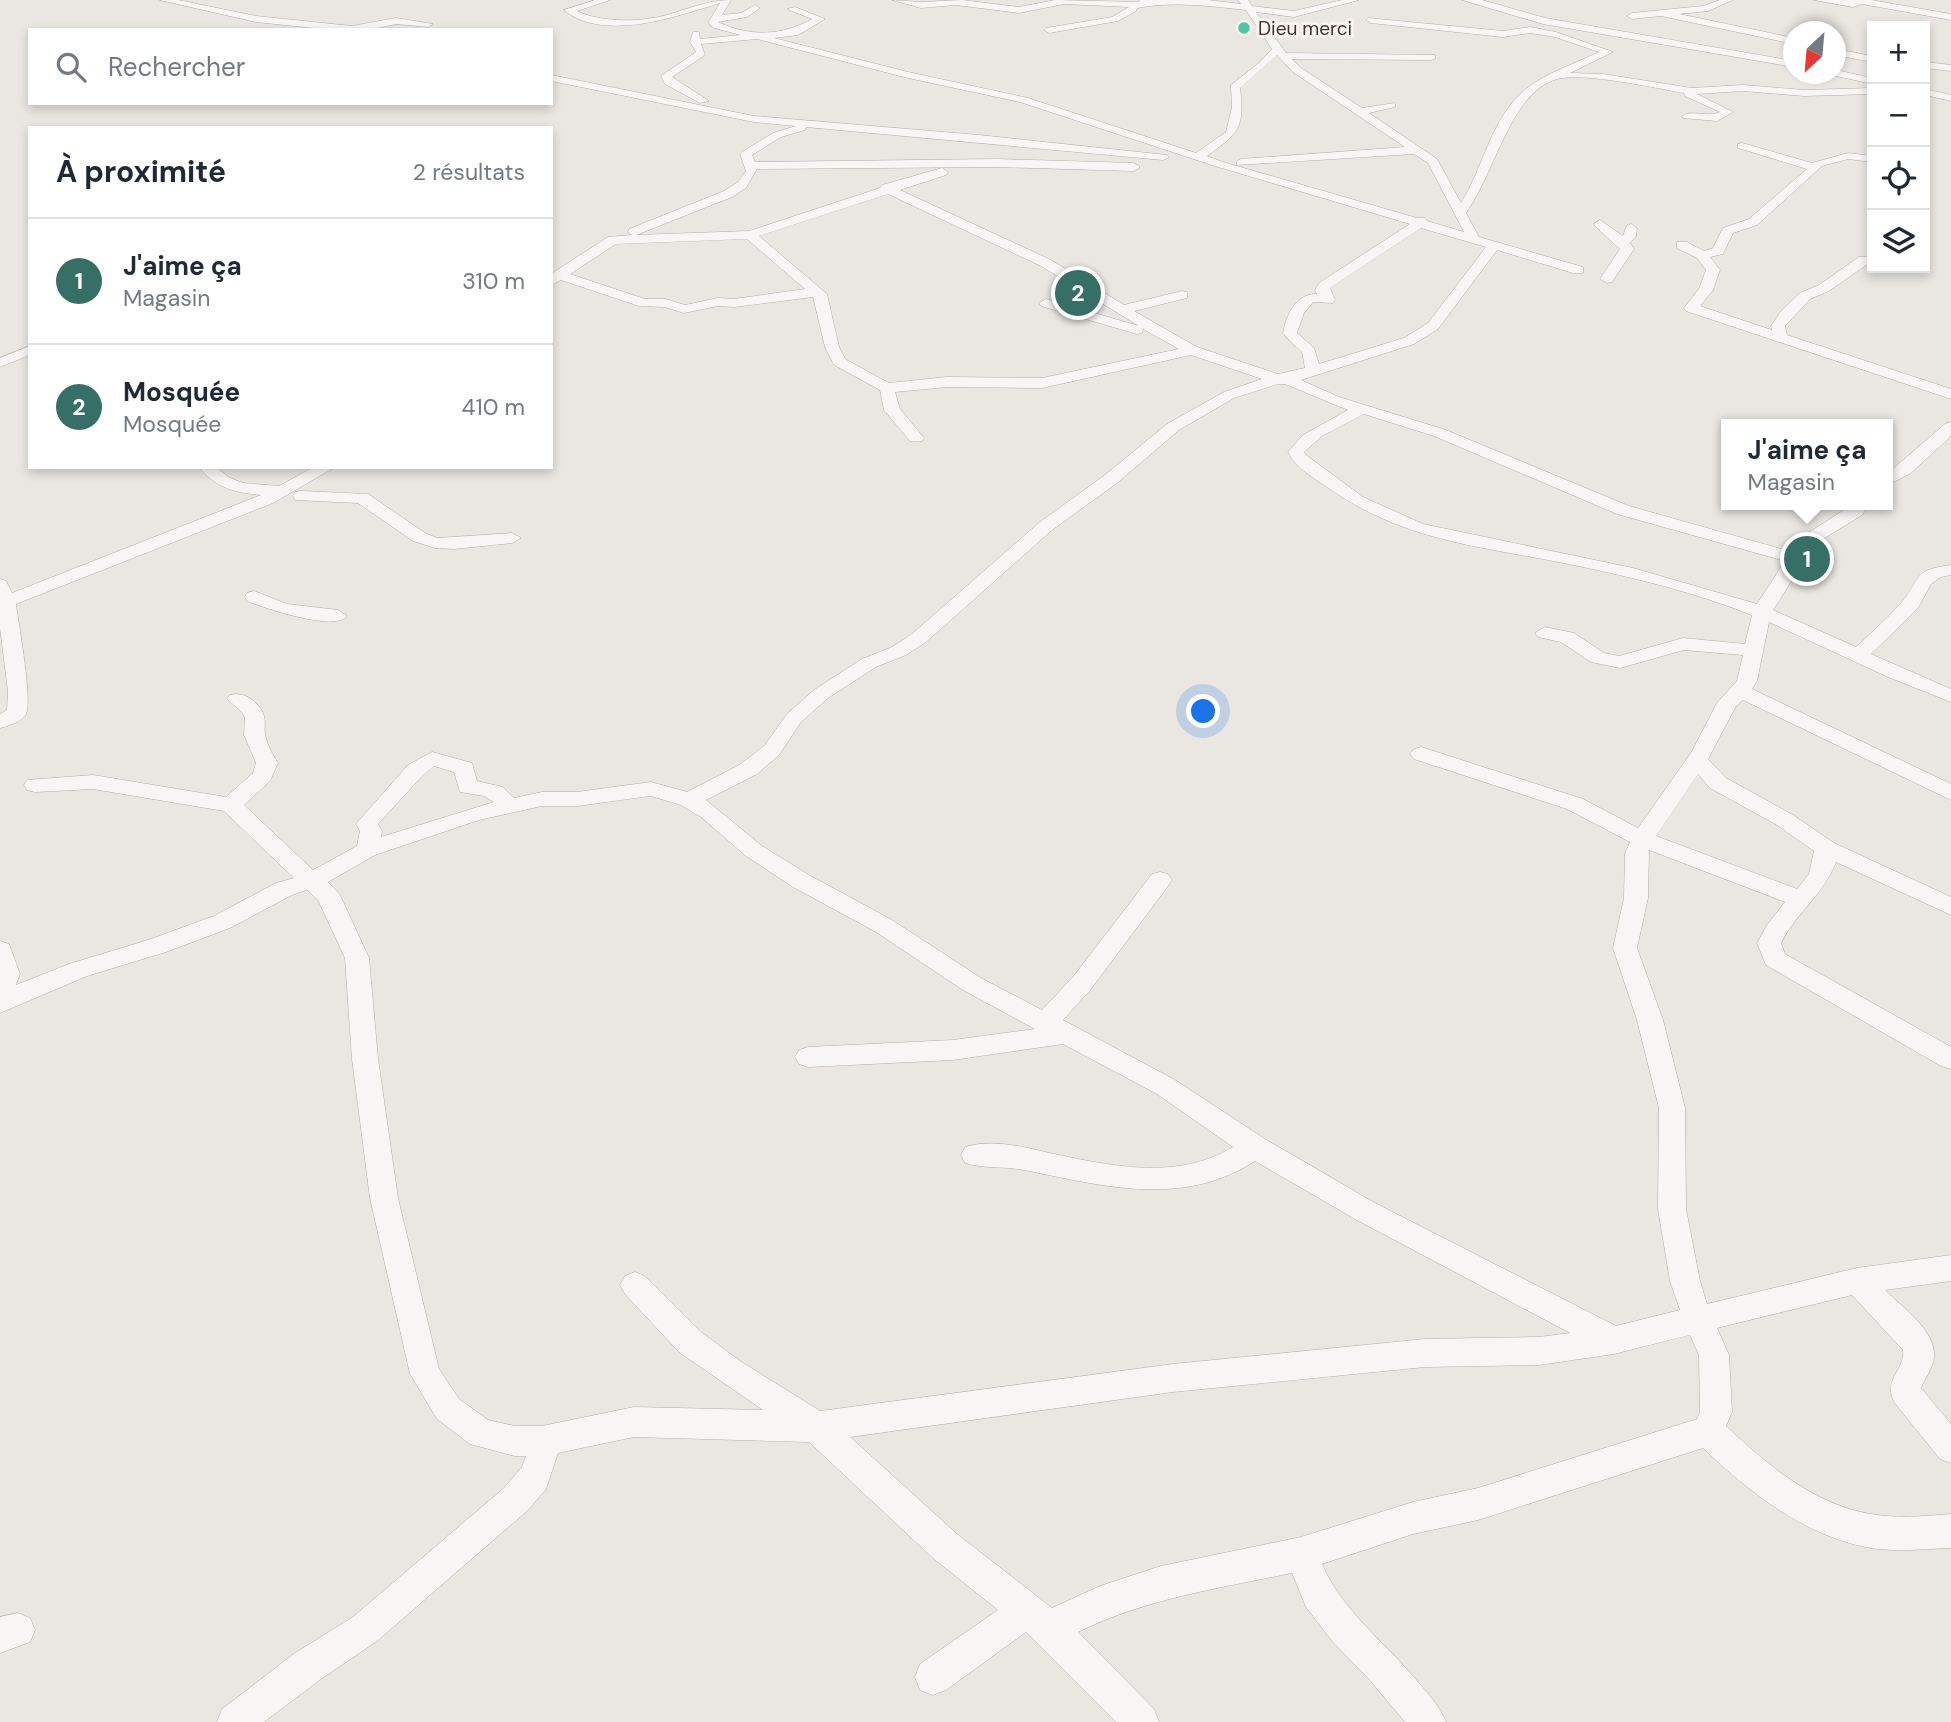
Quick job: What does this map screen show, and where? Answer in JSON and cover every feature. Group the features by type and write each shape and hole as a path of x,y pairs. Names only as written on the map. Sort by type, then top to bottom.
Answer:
{"street":[{"path":"165,0 256,19 352,28"},
{"path":"603,0 569,10 588,20 647,22 730,1"},
{"path":"710,0 754,4"},
{"path":"897,0 921,5 956,2 1019,10 1063,1 1202,2 1245,4 1294,14 1322,4"},
{"path":"1272,27 1294,14 1322,4 1354,0"},
{"path":"1467,0 1543,15 1618,45"},
{"path":"1461,212 1475,194 1514,108 1530,92 1618,45 1630,12 1705,9 1728,0"},
{"path":"1819,0 1853,4 1861,1 1951,17"},
{"path":"715,21 730,1"},
{"path":"1049,30 1125,15 1145,2"},
{"path":"754,4 744,15 715,21 696,33 695,42 701,53 666,76 667,80 724,114 754,128 811,126 979,138 1219,164"},
{"path":"1245,4 1272,27 1281,53 1297,70 1433,161 1473,238"},
{"path":"1645,4 1665,12 1783,39"},
{"path":"695,42 795,33 820,19 792,9"},
{"path":"1562,13 1590,26 1618,45"},
{"path":"1543,15 1540,26 1559,36"},
{"path":"1371,20 1503,34 1537,31 1618,45 1783,53"},
{"path":"364,28 396,21 428,24"},
{"path":"715,21 757,38 1024,100 1219,164 1421,221 1578,270"},
{"path":"311,28 326,24"},
{"path":"1698,48 1783,62"},
{"path":"1198,157 1231,133 1237,107 1235,87 1281,53 1431,57"},
{"path":"1846,54 1867,59"},
{"path":"1930,66 1951,68"},
{"path":"1846,75 1867,80"},
{"path":"1559,76 1603,78 1684,90 1743,88 1838,94 1867,91"},
{"path":"553,78 724,114"},
{"path":"1743,88 1783,83"},
{"path":"1930,86 1951,84"},
{"path":"1684,90 1728,113 1717,118 1688,116"},
{"path":"1930,93 1951,98"},
{"path":"1838,94 1850,105"},
{"path":"1360,112 1391,105"},
{"path":"748,160 777,135 811,126"},
{"path":"555,278 613,240 736,190 752,172 748,160 754,128"},
{"path":"1742,146 1815,167"},
{"path":"748,160 1140,167 1288,161 1416,150"},
{"path":"1702,255 1718,251 1728,231 1753,222 1817,164 1848,156 1867,158"},
{"path":"613,240 750,235 886,188 968,164"},
{"path":"886,188 1045,263 1119,310 1192,350 1282,379 1361,409 1346,420 1307,437 1297,449 1297,456 1357,502 1372,510 1444,537 1606,566 1726,598 1860,654 1951,696"},
{"path":"1314,370 1309,351 1290,334 1303,302 1314,298 1328,300 1322,290 1324,286 1406,234 1421,221"},
{"path":"1600,225 1623,242 1627,249 1607,279"},
{"path":"1623,242 1630,236 1631,228"},
{"path":"750,235 817,292 825,303 832,347 839,362 887,388 947,382 1042,383 1192,350"},
{"path":"689,800 749,769 772,750 794,718 821,694 869,663 899,651 919,638 1046,526 1111,479 1173,427 1229,395 1409,341 1425,331 1464,288 1493,245"},
{"path":"1682,245 1702,255 1713,272 1706,290 1690,308 1951,394"},
{"path":"1780,337 1778,326 1805,296 1824,288 1864,261"},
{"path":"555,278 644,303 666,303 684,309 718,302 734,303 817,292"},
{"path":"1119,310 1182,295"},
{"path":"1046,303 1170,339"},
{"path":"0,363 28,351"},
{"path":"887,388 892,410 916,438"},
{"path":"1334,400 1440,433 1623,510 1795,558"},
{"path":"1893,477 1951,427"},
{"path":"209,469 214,476 229,485 294,494 362,498 419,537 435,543 454,544 512,538"},
{"path":"0,722 17,713 18,692 2,597 294,494 325,469"},
{"path":"933,1677 1038,1619 1100,1604 1161,1583 1301,1553 1413,1518 1478,1504 1708,1431 1716,1412 1714,1355 1698,1320 1685,1281 1672,1209 1672,1108 1650,1020 1625,948 1636,898 1636,854 1642,839 1696,760 1727,703 1741,691 1752,666 1762,612 1795,558 1815,535 1857,510"},
{"path":"1860,654 1911,604 1923,581 1936,572 1951,570"},
{"path":"254,597 283,609 338,616"},
{"path":"1545,633 1567,638 1598,659 1620,662 1684,645 1753,650"},
{"path":"1741,691 1951,793"},
{"path":"231,805 262,776 267,763 254,736 255,718 250,708 237,699"},
{"path":"1421,754 1575,804 1642,839 1802,900"},
{"path":"367,850 371,831 367,824 395,795 417,765 432,759 464,768 468,787 494,791 503,796 507,805"},
{"path":"1696,760 1718,783 1785,820 1826,848 1951,907"},
{"path":"35,785 93,782 231,805 328,895 357,958 365,1059 384,1198 425,1374 448,1409 481,1433 515,1441 542,1441 634,1422 816,1427 1173,1378 1425,1353 1539,1351 1614,1340 1857,1281 1951,1268"},
{"path":"0,1004 33,987 78,970 157,946 222,922 284,889 311,881 367,850 507,805 651,789 689,800 709,812 754,851 801,881 884,926 972,984 1166,1087 1255,1147 1456,1260 1614,1340"},
{"path":"1826,848 1827,861 1802,900 1774,930 1769,943 1775,958 1951,1059"},
{"path":"808,1057 953,1050 1057,1028 1082,983 1160,880"},
{"path":"0,950 8,974 0,994"},
{"path":"975,1154 1021,1158 1093,1172 1178,1180 1207,1174 1234,1163 1255,1147"},
{"path":"1857,1281 1915,1341 1920,1354 1915,1371 1905,1386 1905,1392 1951,1448"},
{"path":"635,1285 690,1342 729,1371 816,1427 944,1546 1038,1619 1141,1722"},
{"path":"1708,1431 1730,1453 1772,1484 1805,1506 1838,1522 1871,1531 1951,1531"},
{"path":"235,1722 309,1666 365,1629 516,1499 534,1478 542,1459 542,1441"},
{"path":"1301,1553 1318,1595 1344,1629 1382,1666 1428,1722"}],"place":[{"name":"Dieu merci","path":"1244,28"},
{"name":"Mosquée","path":"1078,293"},
{"name":"J'aime ça","path":"1807,559"}]}
